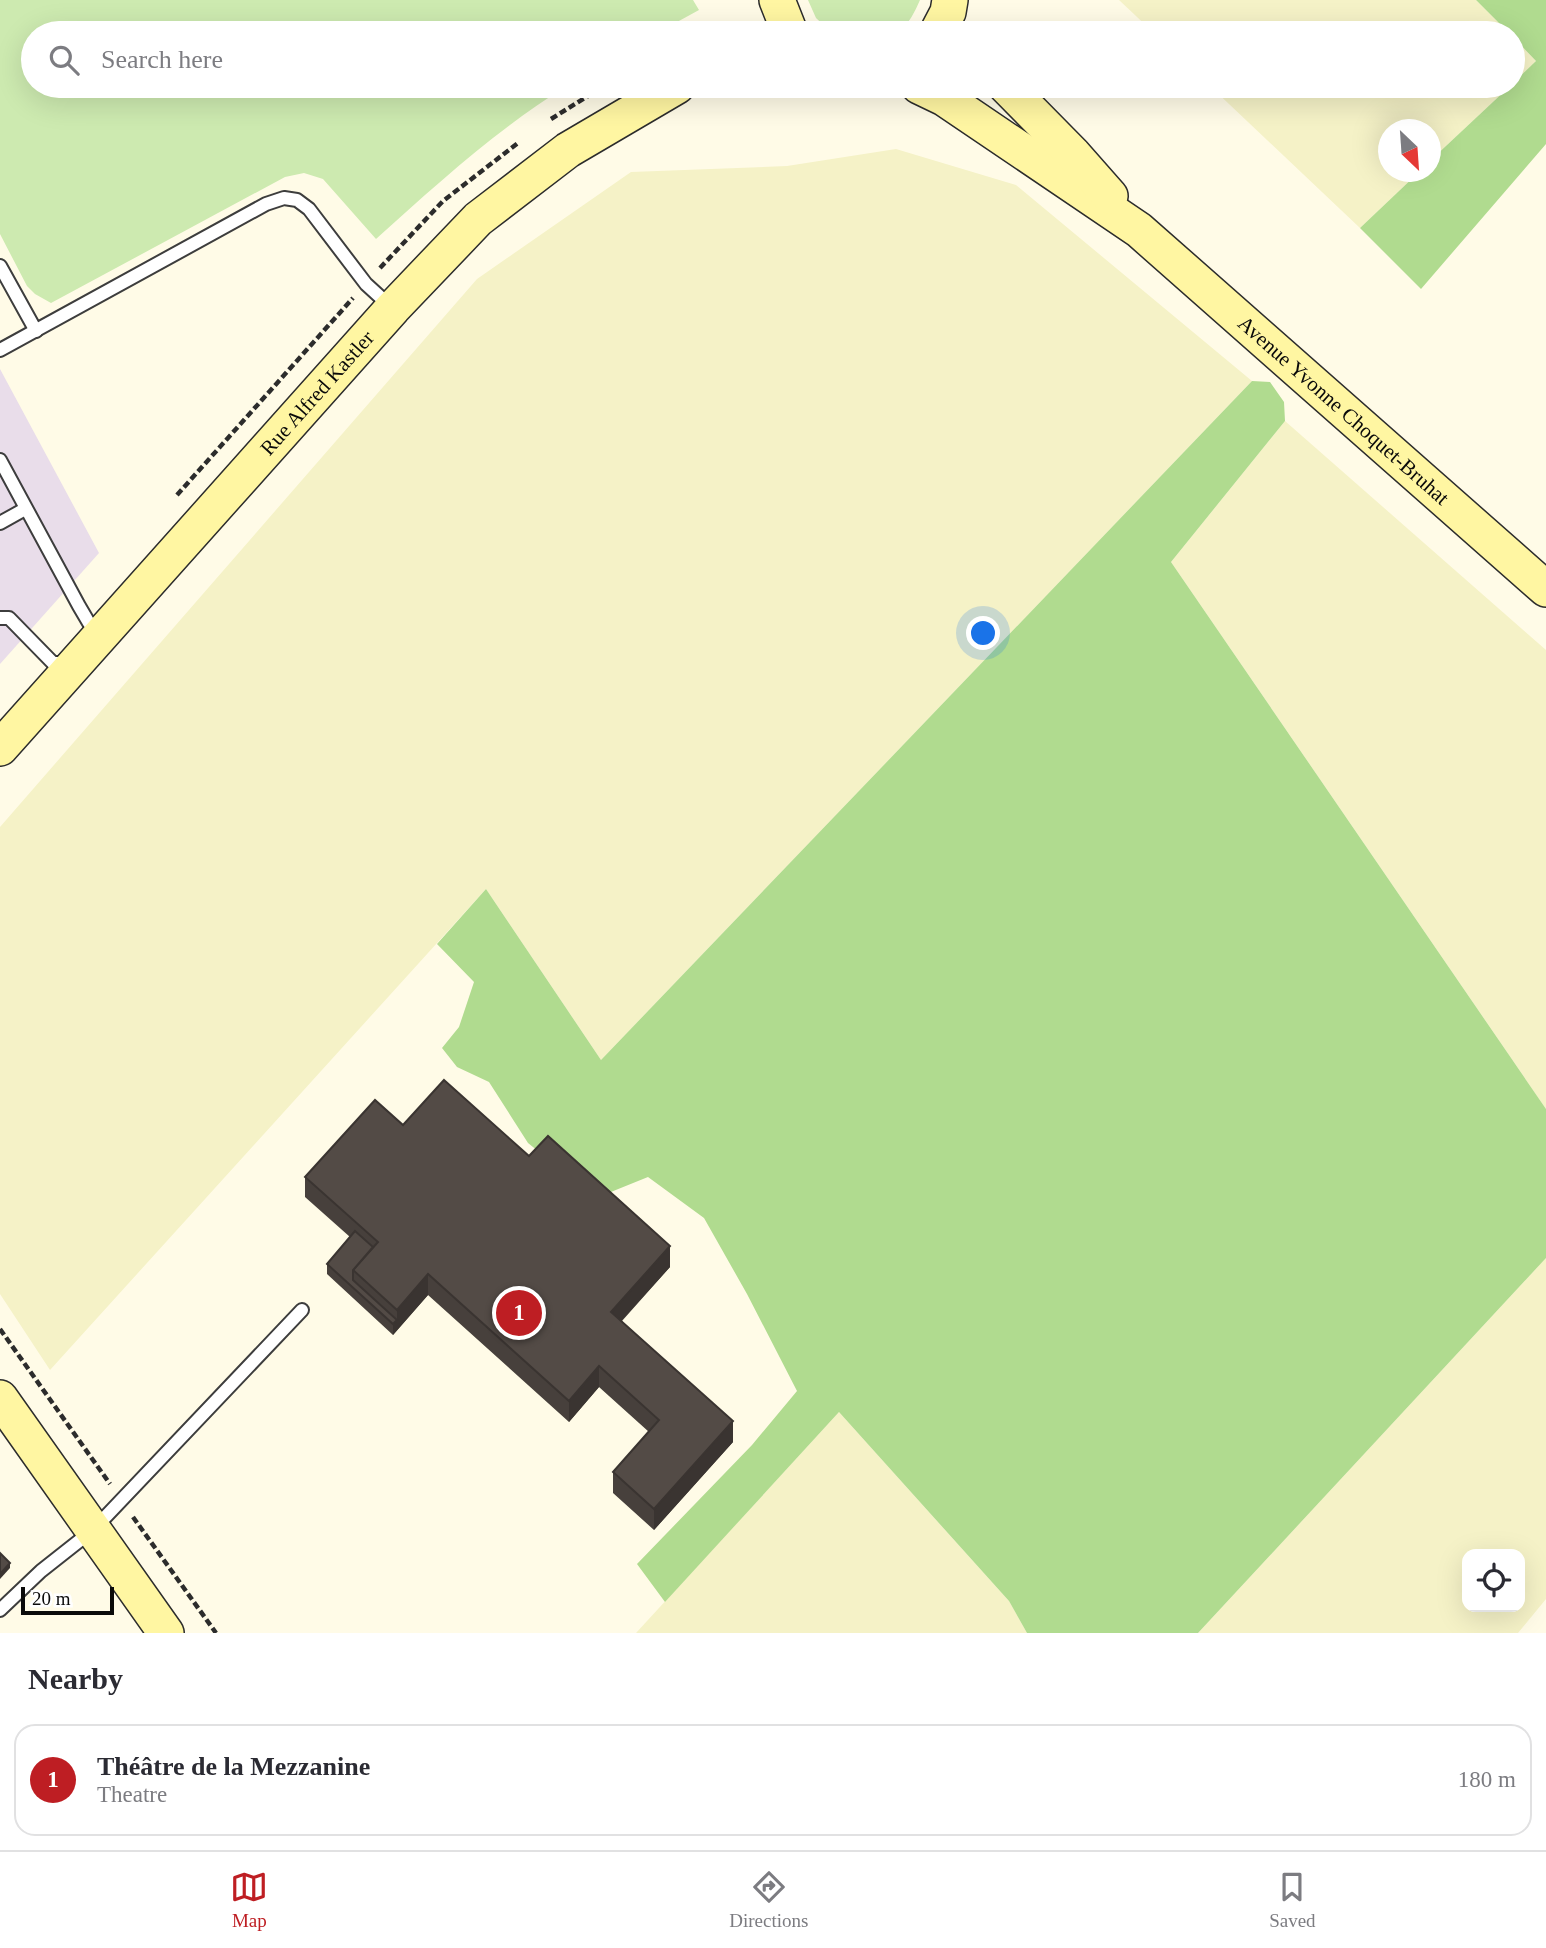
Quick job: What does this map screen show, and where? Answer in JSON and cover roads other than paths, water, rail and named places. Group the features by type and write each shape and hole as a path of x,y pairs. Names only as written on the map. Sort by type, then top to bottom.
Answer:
{"street":[{"name":"Rue Alfred Kastler","path":"0,748 393,308 488,211 568,150 657,98"},
{"name":"Avenue Yvonne Choquet-Bruhat","path":"944,98 1139,230 1546,589"},
{"name":"Avenue Yvonne Choquet-Bruhat","path":"1018,98 1073,154 1139,230"},
{"path":"0,1398 166,1633"}],"lane":[{"path":"0,350 266,204 284,198 297,200 309,209 359,276 393,308"},
{"path":"0,266 36,331"},
{"path":"0,460 89,623 103,633"},
{"path":"0,523 26,509"},
{"path":"0,618 9,618 53,663 75,663"},
{"path":"0,1610 41,1571 93,1530 302,1310"}],"place":[{"name":"Théâtre de la Mezzanine","path":"519,1313"}]}
